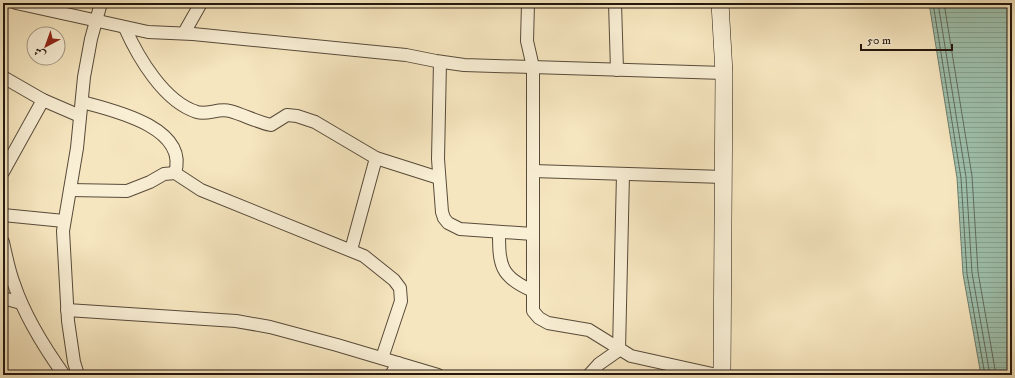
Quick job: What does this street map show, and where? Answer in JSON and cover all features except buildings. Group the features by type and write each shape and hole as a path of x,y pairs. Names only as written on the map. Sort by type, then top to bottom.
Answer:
{"main road":[{"path":"720,3 724,73 722,375"}],"street":[{"path":"16,3 148,32 184,33 406,55 440,62 533,68 724,73"},
{"path":"78,375 74,362 67,310 63,231 77,148 84,77 101,3"},
{"path":"184,33 201,3"},
{"path":"528,3 527,41 533,68 533,311 543,321 589,330 602,337 619,350 640,359 717,375"},
{"path":"615,3 617,70"},
{"path":"125,28 133,45 151,73 169,95 191,110 203,113 226,110 271,125 287,115 297,116 315,122 376,158 439,178"},
{"path":"440,62 439,178 442,212 444,218 448,223 460,229 533,234"},
{"path":"3,77 43,100 80,116"},
{"path":"3,172 43,100"},
{"path":"82,102 130,116 157,131 165,138 175,153 177,165 175,173"},
{"path":"351,250 376,158"},
{"path":"533,171 724,177"},
{"path":"70,190 127,191 150,182 164,174 175,173 201,190 351,250 380,268 400,288 401,301 382,358"},
{"path":"619,350 622,174"},
{"path":"3,215 64,221"},
{"path":"499,232 499,258 504,270 513,280 533,291"},
{"path":"3,242 13,282 21,303 51,356 64,375"},
{"path":"3,298 21,303"},
{"path":"67,310 236,321 270,327 438,375"},
{"path":"589,375 599,364 619,350"},
{"path":"391,375 398,363"}],"water":[{"path":"929,3 1012,3 1012,375 981,375 963,274 957,178"}]}
